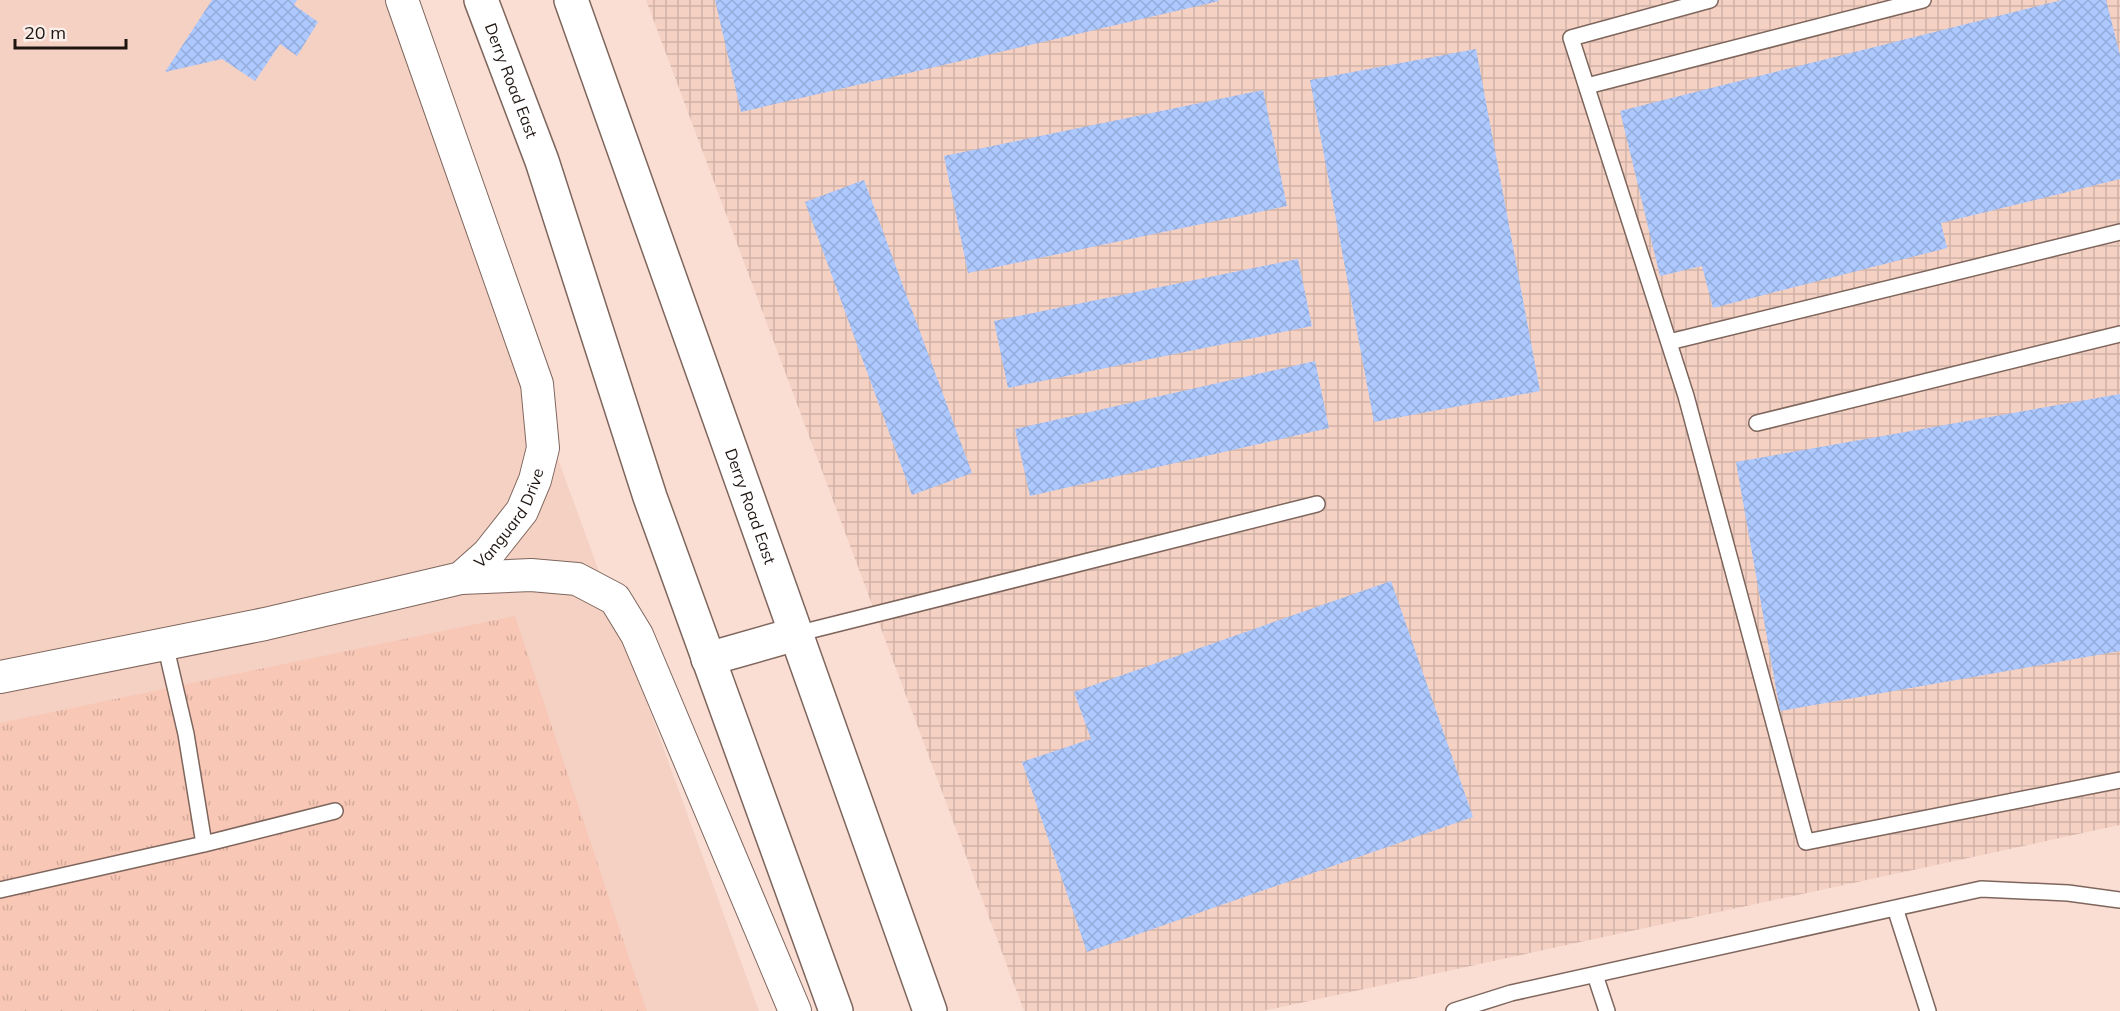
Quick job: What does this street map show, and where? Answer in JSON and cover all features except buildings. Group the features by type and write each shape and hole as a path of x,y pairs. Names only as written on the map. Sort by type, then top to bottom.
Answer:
{"main road":[{"name":"Derry Road East","path":"481,0 542,161 650,497 836,1011"},
{"name":"Derry Road East","path":"572,0 930,1011"},
{"path":"708,659 796,634"}],"street":[{"name":"Vanguard Drive","path":"0,676 265,624 461,578 488,554 522,511 535,480 543,448 537,384 402,0"},
{"path":"461,578 531,575 577,579 615,599 637,635 795,1011"}],"lane":[{"path":"1710,0 1571,38 1686,396 1806,842 2120,780"},
{"path":"1587,86 1923,0"},
{"path":"1669,342 2120,232"},
{"path":"1757,423 2120,334"},
{"path":"796,634 1317,504"},
{"path":"165,644 186,734 204,844"},
{"path":"0,890 204,844 335,811"},
{"path":"1454,1011 1511,993 1981,889 2067,893 2120,900"},
{"path":"1894,908 1928,1011"},
{"path":"1595,975 1607,1011"}],"shaded area":[{"path":"0,0 391,0 759,1011 0,1011"},
{"path":"646,0 2120,0 2120,825 1263,1011 1024,1011"}],"green space":[{"path":"515,616 647,1011 0,1011 0,723"}]}
